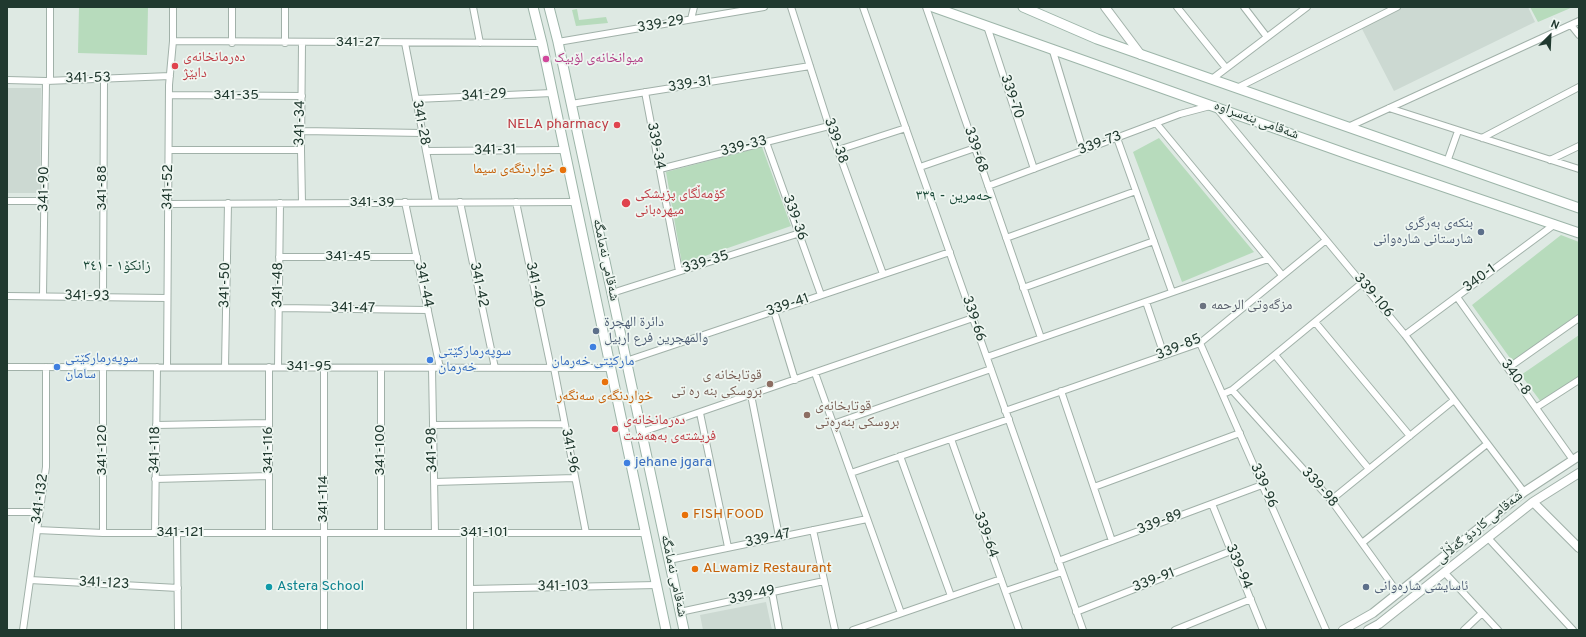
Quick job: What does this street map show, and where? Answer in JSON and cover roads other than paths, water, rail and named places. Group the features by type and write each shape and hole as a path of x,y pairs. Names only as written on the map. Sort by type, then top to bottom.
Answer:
{"main road":[{"name":"شەقامی نەمامگە","path":"533,7 542,43 666,630"},
{"name":"شەقامی نەمامگە","path":"549,7 558,42 684,630"},
{"path":"934,7 942,7"},
{"name":"شەقامی بنەسراوە","path":"934,7 1214,105 1353,156 1579,233"},
{"name":"شەقامی بنەسراوە","path":"1022,7 1097,39 1141,55 1579,208"},
{"path":"600,322 617,319"},
{"path":"635,484 652,480"}],"street":[{"name":"341-90","path":"43,296 44,201 50,7"},
{"name":"341-52","path":"167,367 170,76 173,42 173,7"},
{"path":"232,7 232,43"},
{"path":"285,43 286,7"},
{"path":"473,7 480,43"},
{"path":"691,19 694,7"},
{"name":"339-29","path":"558,42 764,7"},
{"name":"339-38","path":"791,7 829,126 883,274"},
{"name":"339-66","path":"863,7 1083,630"},
{"name":"339-68","path":"926,7 1041,338"},
{"path":"1104,7 1141,55"},
{"path":"1177,7 1226,68"},
{"path":"1244,7 1268,37"},
{"path":"1212,79 1307,7"},
{"path":"1237,88 1397,7"},
{"path":"1347,128 1579,21"},
{"path":"1571,25 1579,36"},
{"name":"339-70","path":"987,26 1034,168"},
{"name":"341-27","path":"173,42 542,43"},
{"name":"341-34","path":"302,43 302,203"},
{"name":"341-28","path":"405,43 436,202"},
{"path":"1052,48 1083,150"},
{"name":"339-31","path":"571,104 810,66"},
{"name":"341-53","path":"7,80 104,79 170,76"},
{"name":"341-88","path":"103,297 104,79"},
{"path":"1482,138 1579,87"},
{"name":"339-34","path":"645,92 679,272"},
{"name":"341-29","path":"416,99 552,93"},
{"name":"341-35","path":"170,95 302,96"},
{"name":"339-73","path":"988,186 1180,114 1214,105"},
{"name":"339-106","path":"1214,105 1405,335 1524,492"},
{"path":"1389,108 1579,169"},
{"path":"1156,123 1282,275"},
{"name":"339-33","path":"660,169 829,126"},
{"path":"838,150 906,128"},
{"path":"1447,162 1458,130"},
{"path":"302,131 422,133"},
{"path":"1118,138 1172,292"},
{"name":"339-36","path":"766,142 822,295"},
{"path":"1550,160 1579,146"},
{"path":"920,167 975,148"},
{"path":"169,150 301,150"},
{"name":"341-31","path":"426,151 564,150"},
{"path":"1006,238 1136,191"},
{"path":"7,201 44,201"},
{"name":"341-44","path":"405,202 440,368"},
{"name":"341-42","path":"460,202 495,368"},
{"name":"341-40","path":"516,202 553,368"},
{"name":"341-39","path":"168,204 575,202"},
{"name":"341-50","path":"225,367 228,203"},
{"name":"341-48","path":"278,367 280,203"},
{"name":"340-1","path":"1405,335 1555,224"},
{"name":"339-35","path":"612,293 800,234"},
{"name":"339-85","path":"1005,411 1200,343 1326,240"},
{"path":"1023,288 1154,241"},
{"name":"339-41","path":"626,361 950,252"},
{"name":"341-45","path":"279,257 417,257"},
{"path":"987,357 1268,259"},
{"path":"1223,394 1232,390 1362,283"},
{"name":"341-93","path":"7,296 167,298"},
{"name":"340-8","path":"1456,297 1576,458"},
{"path":"1146,302 1164,355"},
{"name":"341-47","path":"278,308 428,310"},
{"path":"774,311 795,380"},
{"path":"642,432 815,374 973,318"},
{"path":"1508,368 1579,318"},
{"path":"1314,322 1410,436"},
{"name":"339-96","path":"1200,343 1326,630"},
{"path":"1275,355 1369,469"},
{"name":"341-95","path":"7,367 610,368"},
{"name":"341-132","path":"23,630 46,467 46,367"},
{"name":"341-120","path":"103,367 103,533"},
{"name":"341-118","path":"155,533 157,367"},
{"name":"341-116","path":"269,367 269,533"},
{"name":"341-114","path":"324,368 324,630"},
{"name":"341-100","path":"381,368 381,533"},
{"name":"341-98","path":"432,368 435,533"},
{"name":"341-96","path":"553,368 586,533"},
{"path":"833,424 991,369"},
{"path":"815,374 901,613"},
{"path":"1537,407 1579,380"},
{"name":"339-98","path":"1232,390 1331,500 1398,593"},
{"path":"1061,391 1112,541"},
{"path":"751,396 779,536"},
{"path":"1331,500 1454,400"},
{"path":"700,413 728,547"},
{"path":"851,473 1009,419"},
{"path":"156,425 269,423"},
{"path":"433,425 564,424"},
{"path":"1094,487 1240,433"},
{"name":"339-64","path":"951,439 1006,591 1017,629"},
{"path":"1362,543 1487,444"},
{"path":"900,456 951,596"},
{"name":"شەقامی کاردۆ گەڵاڵی","path":"1344,630 1373,613 1524,492 1576,458"},
{"name":"شەقامی کاردۆ گەڵاڵی","path":"1368,630 1379,624 1533,502 1579,472"},
{"path":"155,479 269,476"},
{"path":"434,482 575,478"},
{"name":"339-89","path":"1058,561 1262,485"},
{"path":"1533,502 1579,548"},
{"name":"339-94","path":"1212,504 1263,630"},
{"path":"7,512 39,512"},
{"name":"339-47","path":"669,560 779,536 868,519"},
{"name":"341-121","path":"37,530 103,533 324,533"},
{"path":"812,530 835,630"},
{"path":"177,533 178,630"},
{"name":"341-101","path":"324,533 645,533"},
{"path":"470,533 470,630"},
{"path":"1488,538 1573,630"},
{"name":"339-91","path":"1076,612 1231,551"},
{"path":"1006,591 1062,572"},
{"path":"1445,572 1498,630"},
{"path":"853,630 1001,579"},
{"name":"341-123","path":"30,580 178,588"},
{"name":"339-49","path":"680,612 824,581"},
{"name":"341-103","path":"470,589 656,585"},
{"path":"772,592 780,630"},
{"path":"1175,630 1251,599"},
{"path":"1464,630 1482,613"}],"place":[{"name":"میوانخانەی لۆبیک","path":"546,59"},
{"name":"دەرمانخانەی دابێژ","path":"175,66"},
{"name":"NELA pharmacy","path":"617,125"},
{"name":"خواردنگەی سیما","path":"563,170"},
{"name":"کۆمەڵگای پزیشکی میهرەبانی","path":"626,203"},
{"name":"بنكەی بەرگری شارستانی شارەوانی","path":"1481,232"},
{"name":"مزگەوتی الرحمە","path":"1203,306"},
{"name":"دائرة الهجرة والمهجرين فرع اربيل","path":"596,331"},
{"name":"مارکێتی خەرمان","path":"593,347"},
{"name":"سوپەرمارکێتی خەرمان","path":"430,360"},
{"name":"سوپەرمارکێتی سامان","path":"57,367"},
{"name":"خواردنگەی سەنگەر","path":"605,382"},
{"name":"قوتابخانه ى بروسكى بنه ره تى","path":"770,384"},
{"name":"قوتابخانەی بروسکی بنەڕەتی","path":"807,415"},
{"name":"دەرمانخانەی فریشتەی بەهەشت","path":"615,429"},
{"name":"jehane jgara","path":"627,463"},
{"name":"FISH FOOD","path":"685,515"},
{"name":"ALwamiz Restaurant","path":"695,569"},
{"name":"Astera School","path":"269,587"},
{"name":"ئاسایشی شارەوانی","path":"1366,587"}],"district":[{"name":"حەمرین - ٣٣٩","path":"954,197"},
{"name":"زانکۆ١ - ٣٤١","path":"117,267"}]}
